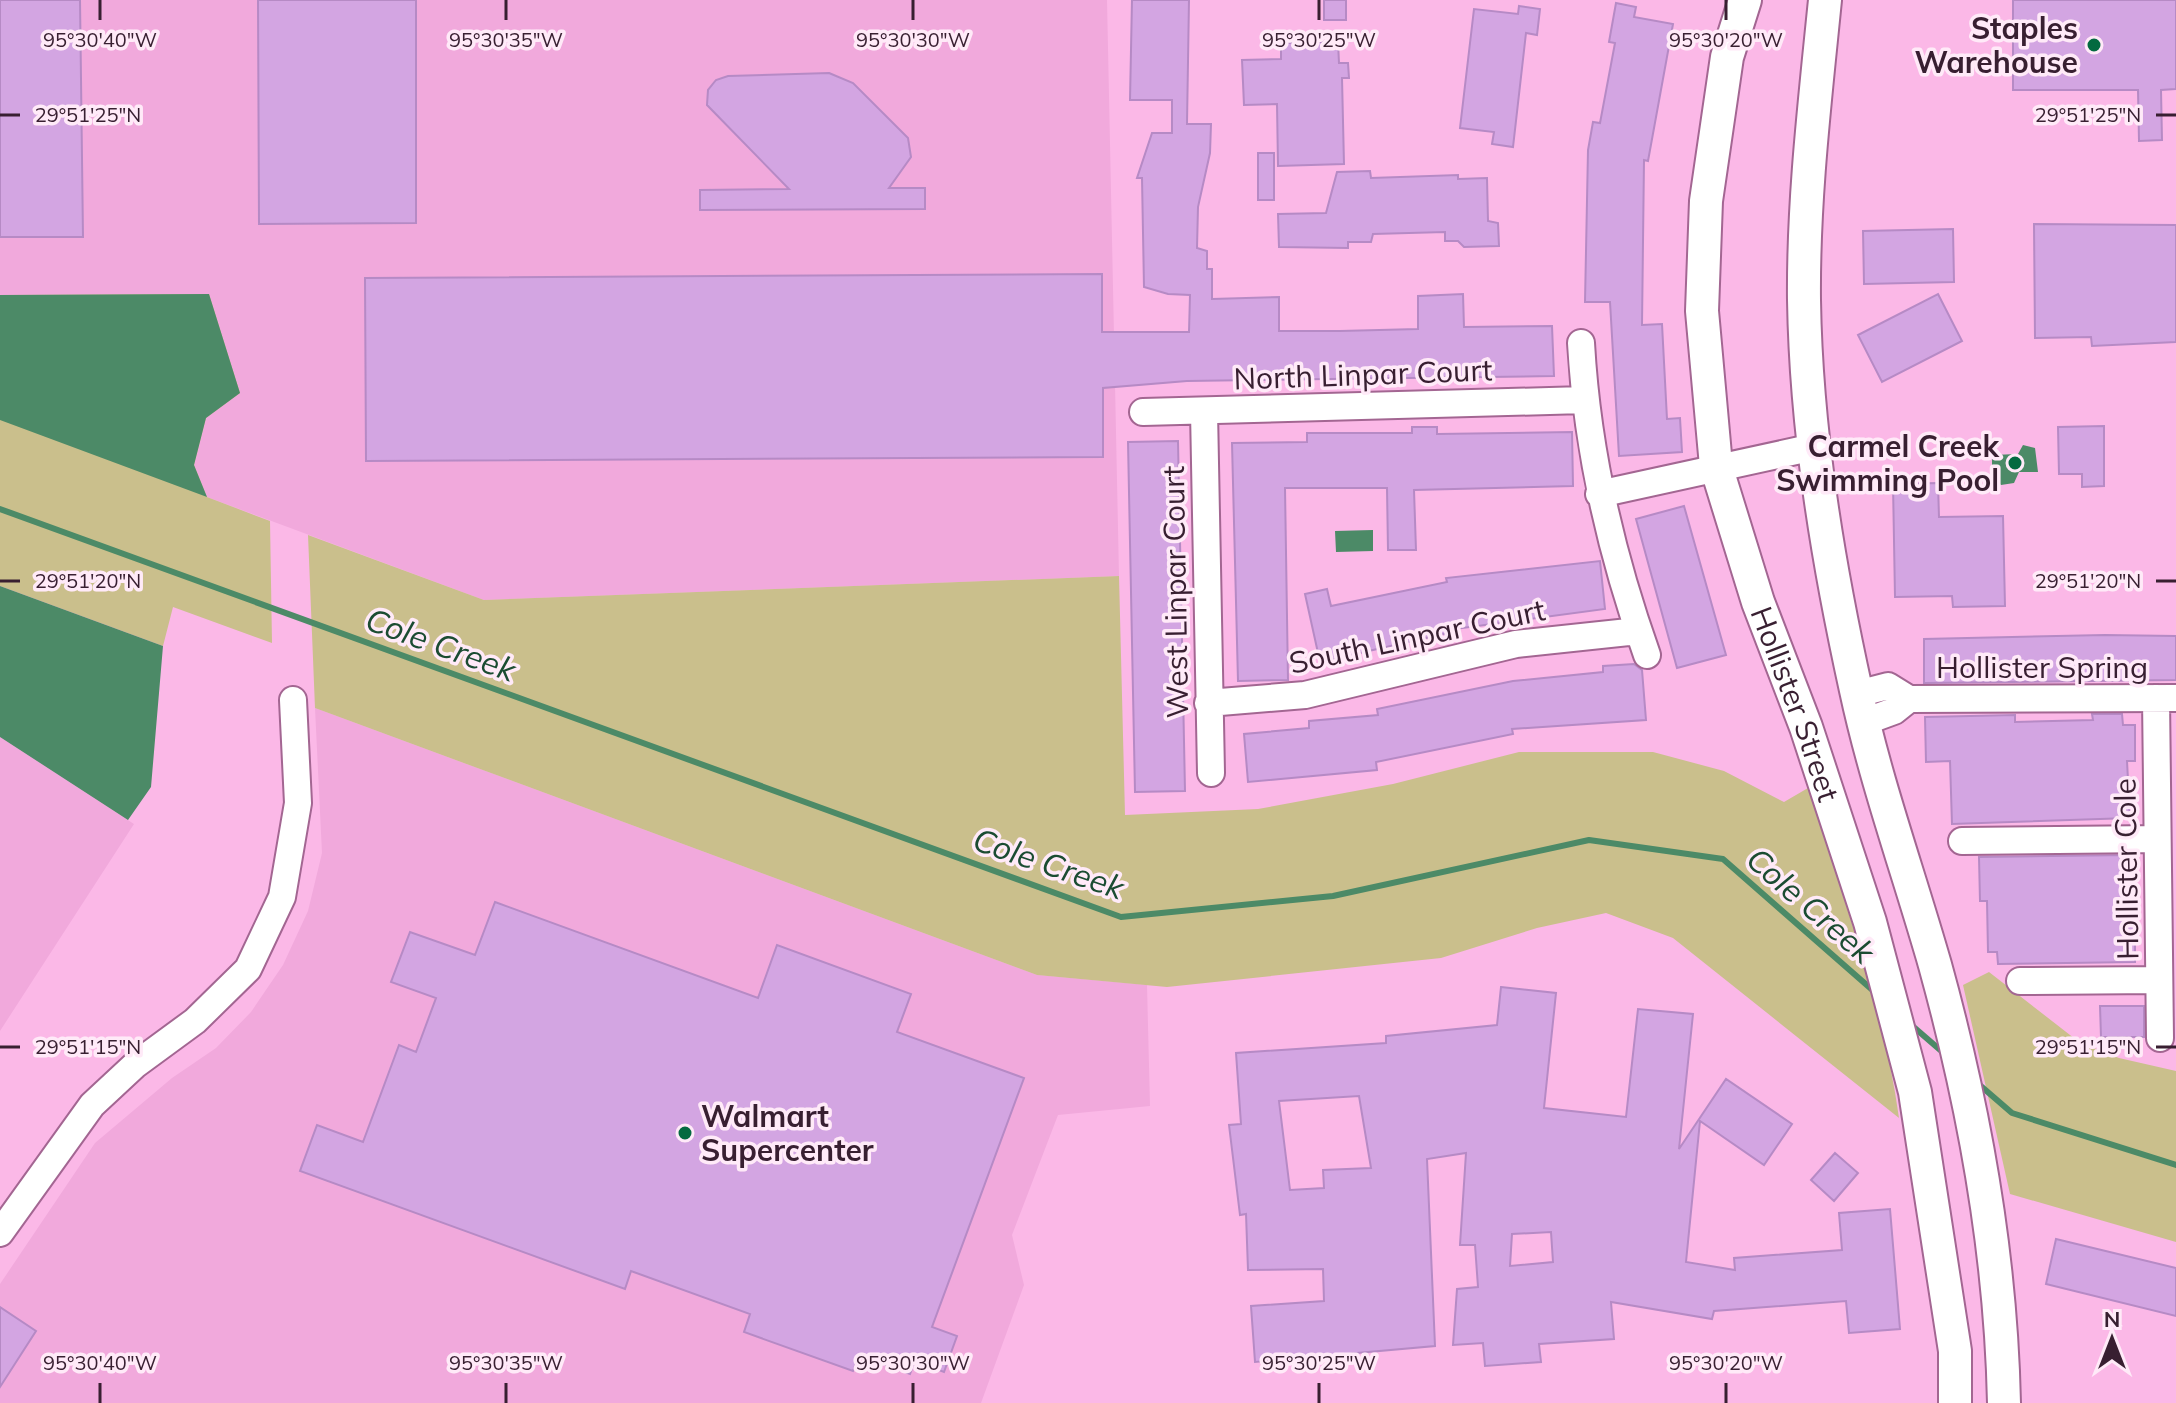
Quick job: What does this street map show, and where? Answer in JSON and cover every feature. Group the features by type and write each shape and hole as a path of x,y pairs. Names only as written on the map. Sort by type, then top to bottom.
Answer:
{"main road":[{"name":"Hollister Street","path":"1745,0 1727,57 1706,201 1702,311 1716,466 1758,602 1806,727 1870,922 1915,1092 1955,1351 1955,1403"},
{"name":"Hollister Street","path":"1825,0 1808,174 1804,301 1814,447 1836,594 1860,708 1936,970 1977,1143 2003,1352 2004,1403"},
{"path":"1940,1255 1991,1252"}],"street":[{"path":"1581,343 1584,400 1599,494 1814,447"},
{"name":"North Linpar Court","path":"1143,412 1584,400"},
{"name":"West Linpar Court","path":"1204,411 1211,773"},
{"name":"South Linpar Court","path":"1208,703 1305,695 1516,644 1642,643 1599,494"},
{"name":"Hollister Spring","path":"1860,708 1894,711 1909,699 2166,698"},
{"name":"Hollister Cole","path":"2160,1038 2157,839 2166,698"},
{"path":"0,1233 92,1105 135,1065 195,1021 248,969 282,897 298,803 293,700"},
{"path":"1962,841 2157,839"},
{"path":"2020,981 2159,980"}],"shaded area":[{"path":"0,0 1107,0 1119,576 484,600 207,497 194,465 206,418 209,295 0,295"},
{"path":"209,294 240,393 206,418 194,465 207,497 270,521 272,643 173,607 163,646 0,586 0,295"},
{"path":"209,294 240,393 206,418 194,465 207,497 0,420 0,295"},
{"name":"Carmel Creek Swimming Pool","path":"2023,445 2035,448 2038,472 2019,472 2014,483 2001,485 1992,476 1992,455 2018,454"},
{"path":"1373,530 1373,551 1336,552 1335,531"},
{"path":"308,535 484,600 1119,576 1125,815 1258,809 1393,784 1519,752 1653,752 1724,771 1784,802 1808,788 1873,993 1899,1118 1673,938 1606,913 1537,928 1441,958 1167,987 1037,975 315,708"},
{"path":"0,586 163,646 151,787 128,820 0,737"},
{"path":"315,708 1037,975 1147,985 1150,1106 1058,1115 1012,1235 1024,1285 981,1403 0,1403 0,1284 95,1143 172,1078 216,1048 251,1012 283,965 308,911 322,853"},
{"path":"0,737 134,824 0,1031"},
{"path":"1989,972 2079,1042 2119,1058 2176,1071 2176,1242 2010,1194 1963,985"}],"building":[{"path":"0,0 80,0 83,237 0,237"},
{"path":"258,0 416,0 416,223 259,224"},
{"path":"1132,0 1189,0 1187,124 1211,124 1210,153 1198,207 1197,248 1207,251 1207,269 1212,269 1212,299 1279,297 1279,331 1340,331 1418,329 1418,296 1463,294 1464,327 1552,326 1554,376 1187,381 1103,388 1103,457 366,461 365,278 1102,274 1102,332 1189,332 1190,295 1168,294 1144,287 1142,178 1137,178 1152,133 1172,133 1172,100 1130,100"},
{"path":"1324,0 1346,0 1346,20 1324,20"},
{"name":"Staples Warehouse","path":"2013,0 2176,0 2176,89 2161,90 2162,140 2139,141 2138,90 2013,90"},
{"path":"1616,3 1636,7 1634,17 1673,24 1648,161 1644,160 1642,325 1662,324 1667,419 1680,418 1682,452 1619,456 1610,302 1585,302 1588,150 1593,122 1600,123 1615,43 1609,42"},
{"path":"1519,6 1540,9 1537,35 1526,33 1513,147 1492,144 1494,132 1460,128 1474,9 1518,14"},
{"path":"1338,42 1339,63 1348,63 1349,78 1342,78 1344,164 1278,166 1277,104 1244,105 1242,60 1281,59 1281,43"},
{"path":"829,73 853,83 908,138 911,157 889,188 925,188 925,209 700,210 700,190 789,189 707,105 708,90 716,80 728,76"},
{"path":"1258,153 1274,153 1274,200 1258,200"},
{"path":"1370,171 1371,178 1458,175 1458,179 1487,178 1488,221 1498,223 1499,246 1464,247 1458,241 1445,241 1445,232 1373,234 1371,242 1348,242 1348,248 1279,247 1278,214 1326,213 1337,172"},
{"path":"2034,224 2176,225 2176,342 2092,346 2091,337 2035,338"},
{"path":"1953,229 1954,282 1864,284 1863,231"},
{"path":"1938,294 1962,341 1882,382 1858,335"},
{"path":"2104,426 2104,486 2082,487 2082,474 2059,474 2058,427"},
{"path":"1412,427 1437,427 1437,434 1572,432 1573,486 1414,490 1416,550 1388,550 1387,488 1285,488 1288,680 1238,681 1232,443 1307,442 1307,433 1412,433"},
{"path":"1178,441 1185,791 1135,792 1128,442"},
{"path":"1938,483 1939,517 2003,516 2005,606 1953,607 1952,596 1895,597 1893,484"},
{"path":"1684,506 1726,655 1677,668 1636,519"},
{"path":"1600,561 1605,609 1447,630 1448,633 1320,662 1305,594 1327,589 1331,606 1447,582 1446,578"},
{"path":"2176,636 2176,680 1924,683 1924,639"},
{"path":"1634,664 1642,670 1646,720 1512,729 1513,734 1376,762 1377,770 1248,782 1244,734 1309,728 1309,721 1378,715 1377,709 1513,681 1603,672 1603,666"},
{"path":"2092,714 2122,714 2123,725 2135,725 2135,761 2127,761 2130,818 1952,824 1950,761 1926,762 1925,717 2015,715 2015,722 2093,720"},
{"path":"2129,855 2128,915 2135,915 2135,962 1998,964 1997,952 1988,952 1987,901 1980,901 1979,857"},
{"name":"Walmart Supercenter","path":"495,902 758,998 777,945 911,994 897,1032 1024,1078 932,1327 957,1336 944,1372 915,1361 910,1374 859,1355 853,1371 744,1332 750,1314 631,1271 625,1289 300,1171 317,1125 363,1142 399,1045 416,1052 436,998 391,982 410,932 475,955"},
{"path":"1501,987 1556,993 1544,1108 1626,1117 1638,1009 1693,1014 1679,1149 1726,1079 1792,1124 1764,1165 1700,1121 1686,1262 1735,1270 1734,1258 1842,1250 1839,1213 1890,1209 1900,1329 1849,1333 1846,1301 1714,1311 1712,1319 1611,1302 1614,1339 1539,1344 1541,1362 1485,1366 1483,1343 1453,1345 1457,1289 1478,1287 1475,1245 1460,1245 1466,1153 1427,1159 1435,1346 1255,1362 1251,1306 1324,1301 1323,1269 1248,1270 1246,1214 1240,1215 1229,1125 1241,1124 1236,1053 1386,1043 1386,1036 1497,1025","holes":["1359,1096 1371,1168 1323,1170 1324,1188 1290,1190 1279,1101","1551,1232 1553,1262 1510,1266 1512,1234"]},
{"path":"2100,1006 2144,1006 2144,1037 2101,1037"},
{"path":"1835,1153 1858,1173 1834,1201 1811,1180"},
{"path":"2056,1239 2176,1268 2176,1316 2046,1284"},
{"path":"0,1307 36,1331 0,1387"}],"waterway":[{"name":"Cole Creek","path":"0,509 1121,917 1333,896 1589,840 1723,859 1877,994"},
{"name":"Cole Creek","path":"1909,1023 1946,1055"},
{"name":"Cole Creek","path":"1975,1081 2012,1113 2176,1165"}],"place":[{"name":"Staples Warehouse","path":"2094,45"},
{"name":"Carmel Creek Swimming Pool","path":"2015,463"},
{"name":"Walmart Supercenter","path":"685,1133"}]}
